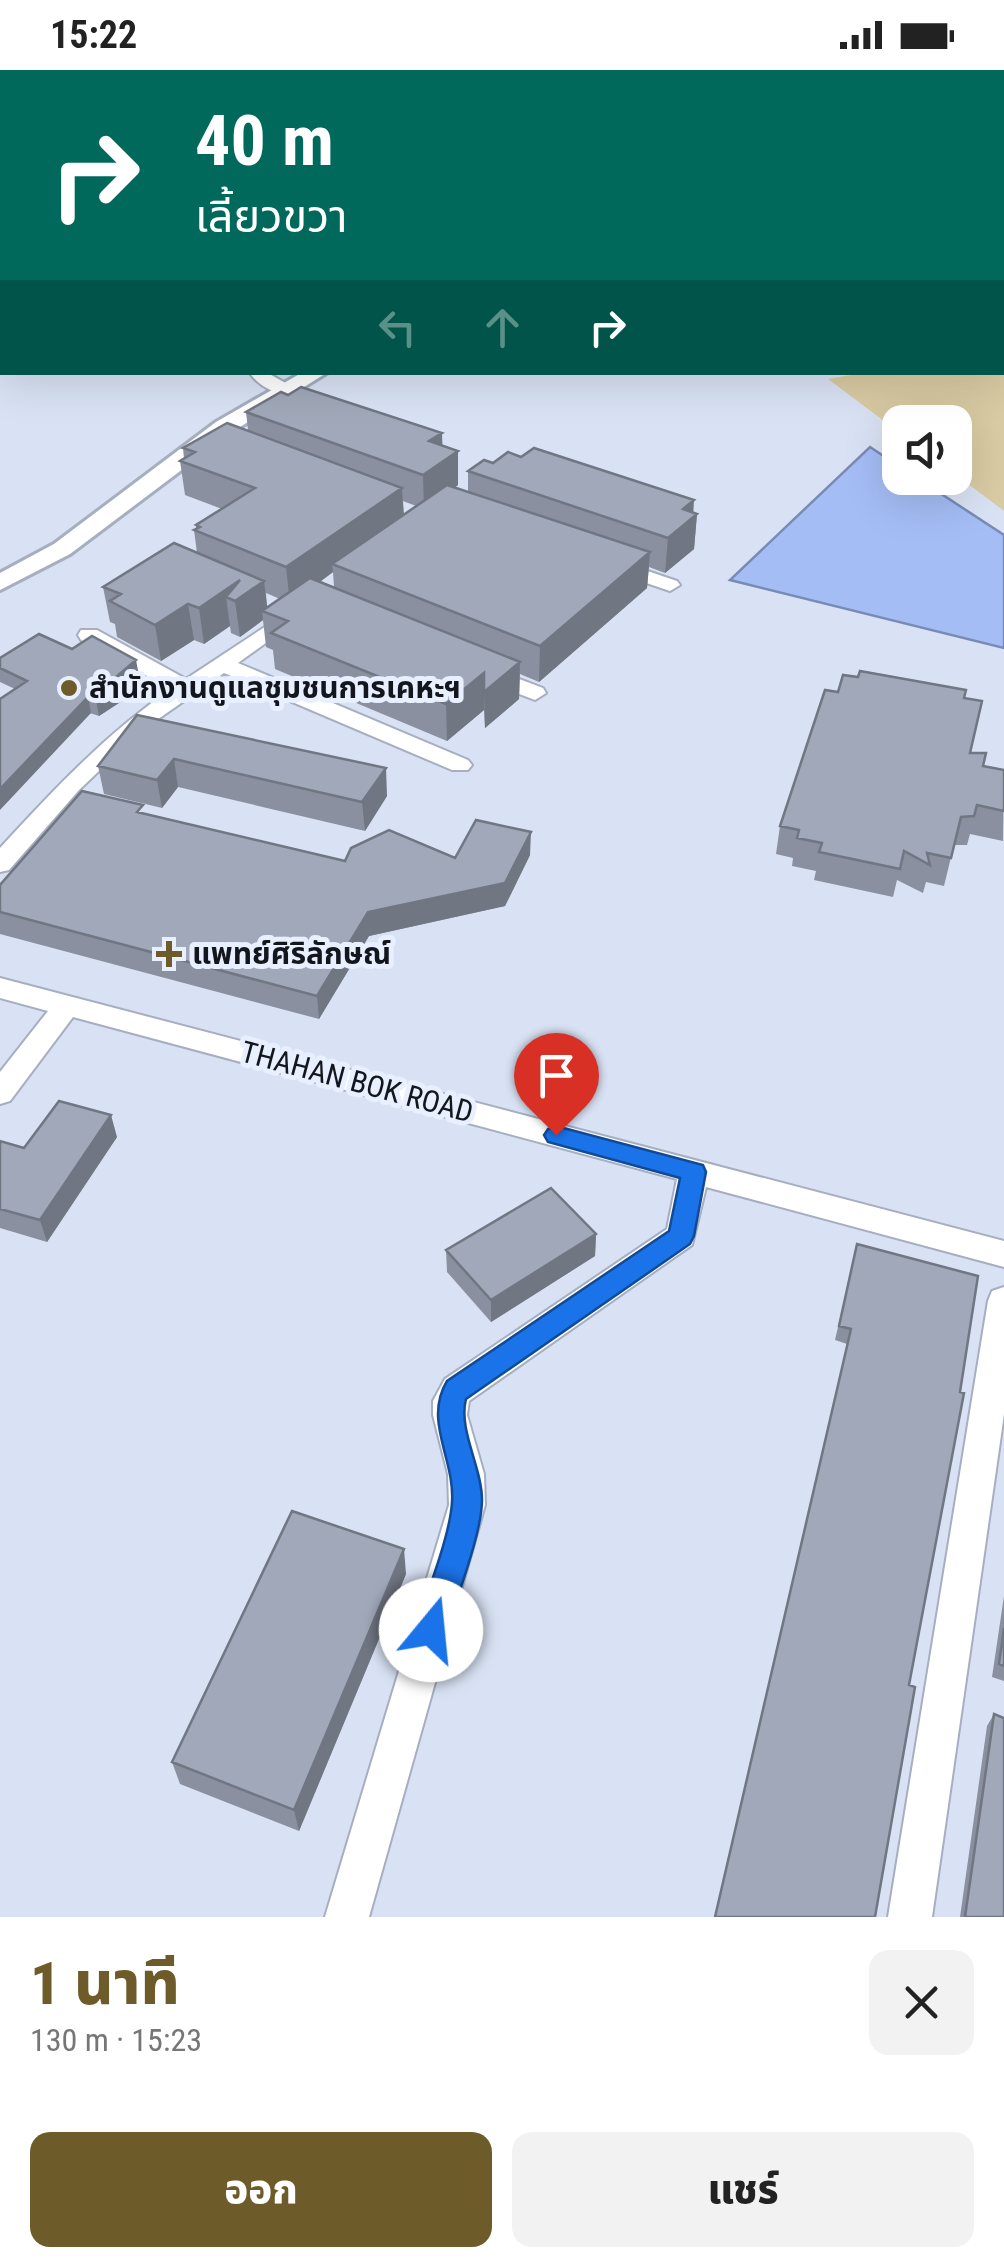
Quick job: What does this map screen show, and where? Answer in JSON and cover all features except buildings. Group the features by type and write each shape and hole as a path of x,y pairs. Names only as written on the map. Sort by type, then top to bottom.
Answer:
{"street":[{"path":"259,375 262,380 287,389"},
{"path":"0,583 62,549 194,447 313,375"},
{"path":"595,558 670,584"},
{"path":"0,864 61,796 134,726 224,664 284,611 311,601"},
{"path":"89,635 188,689"},
{"path":"224,664 460,765"},
{"path":"466,665 535,693"},
{"path":"61,796 98,805"},
{"name":"THAHAN BOK ROAD","path":"0,988 1004,1254"},
{"path":"0,1093 67,1006"},
{"path":"347,1917 468,1505 466,1474 450,1415 450,1400 456,1390 681,1236 694,1172"},
{"path":"910,1917 1004,1302"}],"shaded area":[{"path":"851,375 1004,375 1004,511 972,487 972,405 882,405 882,420 828,379"}],"water":[{"path":"870,447 882,455 882,495 943,495 1004,535 1004,648 730,580"}],"place":[{"name":"สำนักงานดูแลชุมชนการเคหะฯ","path":"69,688"},
{"name":"แพทย์ศิริลักษณ์","path":"169,954"}],"route":[{"path":"431,1630 468,1505 466,1474 450,1415 450,1400 456,1390 567,1318 681,1236 694,1172 556,1135"}]}
